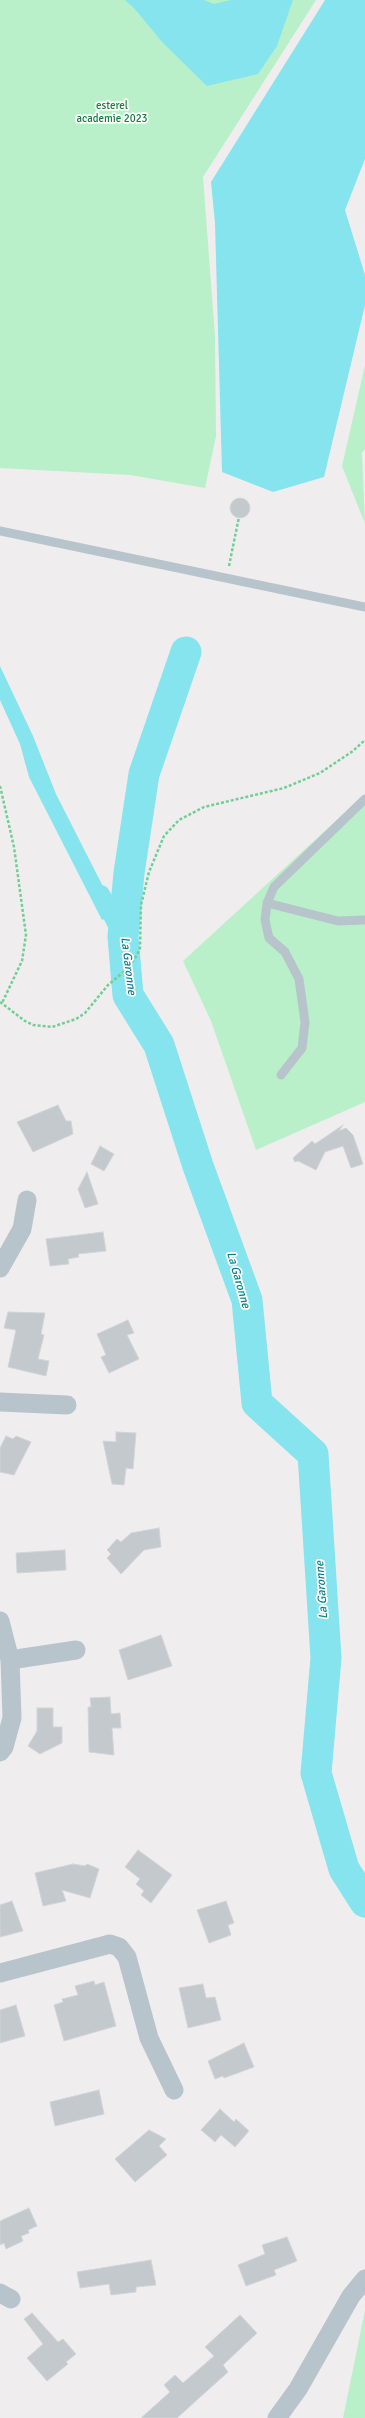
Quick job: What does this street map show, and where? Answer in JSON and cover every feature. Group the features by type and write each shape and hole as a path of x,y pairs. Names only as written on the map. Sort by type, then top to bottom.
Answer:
{"street":[{"path":"0,1268 22,1229 27,1200"},
{"path":"0,1402 67,1405"},
{"path":"0,1621 10,1660 12,1718 4,1747 0,1752"},
{"path":"10,1660 76,1650"},
{"path":"0,1973 110,1944 120,1947 127,1957 149,2038 174,2090"},
{"path":"277,2418 298,2389 351,2296 365,2279"}],"lane":[{"path":"0,531 365,607"},
{"path":"281,1075 302,1048 306,1022 299,980 284,952 269,938 265,920 267,903 274,887 365,799"},
{"path":"267,903 338,922 365,920"}],"path":[{"path":"228,570 239,517"},
{"path":"0,786 14,847 26,935 22,961 1,1003 25,1021 42,1027 60,1026 85,1013 108,985 127,969 137,955 140,948 141,905 149,872 164,836 179,820 204,807 284,788 320,773 353,751 365,740"}],"green space":[{"name":"esterel academie 2023","path":"0,0 316,0 203,177 215,336 216,436 205,488 130,475 0,468"},
{"path":"365,365 365,449 362,453 365,524 342,466"},
{"path":"365,794 365,1102 256,1150 211,1021 183,961"},
{"path":"365,2310 365,2418 343,2418"}],"water":[{"path":"125,0 204,0 214,4 231,0 293,0 277,46 258,74 207,86 163,43 134,8"},
{"path":"325,0 365,0 365,159 345,210 365,275 365,305 324,477 273,492 222,472 215,223 211,182"},
{"path":"181,651 191,654 186,689 180,709 155,700 161,684"},
{"path":"0,666 33,736 56,794 117,914 102,920 29,777 20,744 0,700"}],"building":[{"path":"240,498 247,501 250,508 247,515 240,518 233,515 230,508 233,501"},
{"path":"58,1105 66,1121 71,1121 73,1134 33,1152 17,1122"},
{"path":"343,1125 339,1131 346,1128 353,1135 363,1164 351,1168 343,1146 325,1152 316,1170 298,1161 295,1162 293,1158 312,1141 315,1144"},
{"path":"100,1146 114,1154 104,1171 91,1164"},
{"path":"87,1172 98,1204 85,1208 78,1189"},
{"path":"103,1232 106,1251 78,1254 79,1257 68,1259 69,1264 50,1266 46,1239"},
{"path":"8,1312 45,1313 41,1334 44,1335 38,1359 49,1361 46,1376 8,1367 16,1330 4,1328"},
{"path":"128,1320 134,1333 127,1335 139,1359 109,1373 101,1357 106,1355 97,1334"},
{"path":"116,1432 136,1433 133,1469 126,1468 124,1485 112,1484 103,1441 116,1442"},
{"path":"6,1436 13,1439 16,1436 31,1442 14,1475 0,1472 0,1448"},
{"path":"159,1528 161,1547 144,1550 121,1574 107,1558 111,1554 107,1550 117,1539 121,1542 131,1533"},
{"path":"65,1550 66,1570 17,1573 16,1553"},
{"path":"161,1635 172,1666 128,1680 119,1650"},
{"path":"110,1697 111,1714 120,1713 121,1728 112,1728 114,1755 89,1752 88,1707 91,1707 90,1698"},
{"path":"37,1708 53,1708 53,1727 62,1727 62,1743 40,1754 28,1746 37,1731"},
{"path":"138,1850 172,1875 151,1903 141,1895 144,1891 136,1884 140,1879 125,1867"},
{"path":"73,1864 85,1866 87,1864 99,1869 90,1898 62,1890 66,1901 43,1906 35,1873"},
{"path":"12,1901 23,1931 0,1937 0,1905"},
{"path":"226,1901 234,1923 228,1925 231,1935 209,1943 197,1910"},
{"path":"94,1981 95,1985 104,1982 116,2026 64,2041 54,2005 63,2002 62,1999 78,1995 75,1986"},
{"path":"203,1984 206,1998 215,1997 221,2020 188,2028 179,1988"},
{"path":"16,2005 25,2036 0,2043 0,2010"},
{"path":"244,2043 254,2067 224,2078 223,2076 215,2079 208,2061"},
{"path":"99,2090 104,2114 55,2126 50,2102"},
{"path":"220,2109 234,2122 236,2119 249,2131 235,2147 221,2135 215,2142 201,2130"},
{"path":"149,2130 166,2139 159,2146 167,2155 135,2182 115,2159"},
{"path":"29,2208 37,2226 28,2230 29,2233 21,2236 23,2241 6,2249 4,2243 0,2245 0,2221"},
{"path":"287,2237 297,2261 274,2270 276,2275 246,2286 238,2265 265,2254 262,2245"},
{"path":"151,2260 156,2285 136,2287 136,2292 111,2295 109,2284 80,2288 77,2272"},
{"path":"32,2313 58,2342 63,2339 76,2354 66,2362 68,2364 47,2381 27,2358 43,2344 24,2319"},
{"path":"240,2315 257,2333 223,2365 228,2372 177,2418 141,2418 170,2392 164,2385 175,2375 183,2383 214,2356 205,2347"}],"waterway":[{"name":"La Garonne","path":"186,652 144,774 129,873 123,937 128,995 159,1045 198,1166 247,1300 257,1403 313,1454 326,1658 316,1773 344,1869 365,1902"},
{"path":"101,894 123,937"}]}
